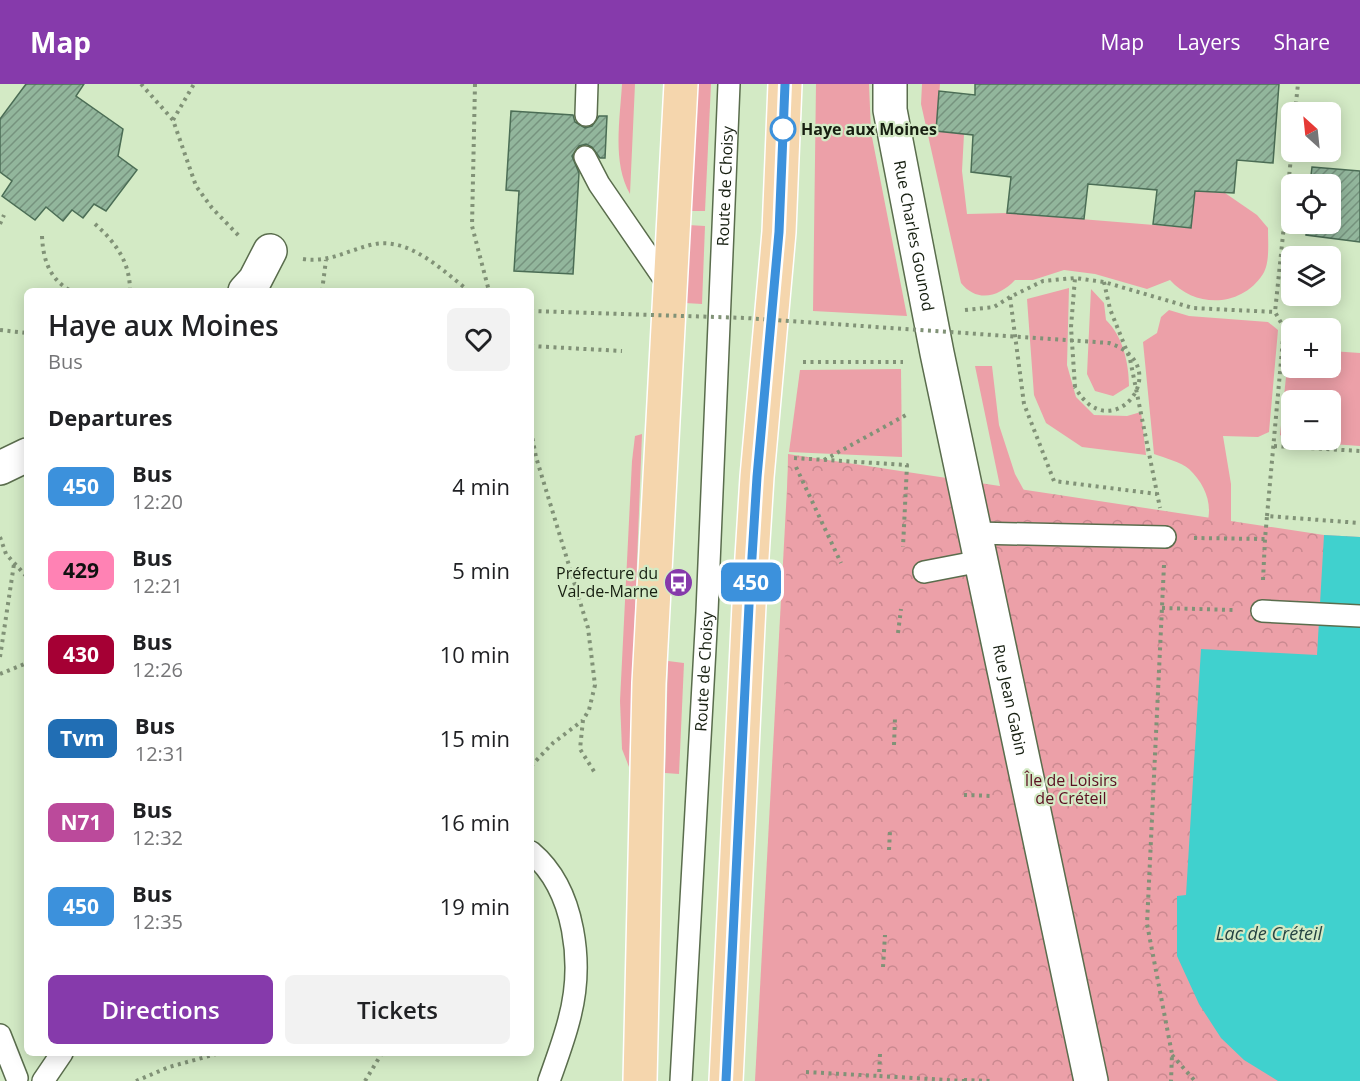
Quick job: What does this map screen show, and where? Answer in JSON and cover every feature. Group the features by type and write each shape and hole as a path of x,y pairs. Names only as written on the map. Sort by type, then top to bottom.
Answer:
{"main road":[{"path":"640,1081 649,683 681,84"},
{"path":"726,1081 749,605 757,477 779,232 785,84"}],"street":[{"name":"Rue Charles Gounod","path":"890,84 890,110 924,357"},
{"path":"248,288 255,280 271,249"},
{"name":"Rue Jean Gabin","path":"924,357 978,547 1091,1081"},
{"path":"0,468 24,456"}],"lane":[{"path":"586,115 587,84"},
{"name":"Route de Choisy","path":"681,1081 707,612 729,84"},
{"path":"585,157 599,184 669,286"},
{"path":"924,572 978,547 1165,537"},
{"path":"1262,611 1360,616"},
{"path":"534,855 561,891 568,905 573,933 574,962 570,1018 549,1081"},
{"path":"0,1035 13,1079 25,1076 42,1081 60,1056"}],"path":[{"path":"141,84 173,120 196,186 219,217 271,249 326,260 376,244 399,247 423,256 465,288"},
{"path":"173,120 194,84"},
{"path":"475,84 472,226 488,288"},
{"path":"1296,102 1298,84"},
{"path":"1165,537 1265,539 1284,328 1275,312 1291,162"},
{"path":"0,224 4,215"},
{"path":"95,224 111,238 121,253 130,275 130,288"},
{"path":"42,236 44,260 66,288"},
{"path":"322,288 326,260"},
{"path":"958,310 994,307 1044,281 1075,278 1104,282 1193,308 1275,312"},
{"path":"534,311 746,318 924,329 1044,338 1067,340 1072,340 1079,341 1109,343 1128,352 1136,361 1139,384 1136,395 1126,405 1106,411 1094,409 1083,400 1075,387 1072,351 1072,340 1072,339 1071,327 1075,278"},
{"path":"1104,282 1110,309 1130,358 1165,537 1147,924 1172,1054 1171,1081"},
{"path":"1010,297 1024,404 1054,480 1157,494"},
{"path":"0,330 24,333"},
{"path":"534,346 622,351"},
{"path":"793,362 924,357"},
{"path":"823,460 906,415"},
{"path":"1274,446 1360,451"},
{"path":"534,447 588,628 595,685 589,710 583,720 553,743 534,763"},
{"path":"841,563 792,458 907,465 903,547"},
{"path":"1267,516 1360,523"},
{"path":"0,537 2,549 24,574"},
{"path":"0,657 14,564"},
{"path":"898,633 901,609"},
{"path":"0,674 24,664"},
{"path":"894,745 896,718"},
{"path":"583,720 580,749 596,774"},
{"path":"889,850 890,831"},
{"path":"884,967 885,935"},
{"path":"879,1076 880,1054"},
{"path":"1172,1054 1195,1081"},
{"path":"136,1081 169,1067 209,1056"},
{"path":"365,1081 380,1056"},
{"path":"806,1072 990,1081"}],"green space":[{"path":"622,84 635,84 630,194 624,182 619,155"},
{"path":"696,84 711,84 705,211 690,211"},
{"path":"816,84 869,84 871,132 907,316 813,311"},
{"path":"922,84 940,84 936,131 964,134 962,171 967,214 1007,213 1191,228 1195,191 1225,193 1257,215 1268,228 1268,258 1263,274 1243,293 1218,300 1192,296 1170,280 1147,289 1095,274 1064,270 1033,280 1015,280 995,294 974,293 961,283 921,104"},
{"path":"688,225 705,226 702,304 685,303"},
{"path":"1069,288 1067,365 1076,397 1094,415 1127,416 1141,412 1146,455 1082,447 1046,423 1034,395 1027,299"},
{"path":"1091,289 1104,303 1106,320 1121,342 1128,369 1129,386 1113,396 1095,391 1087,374"},
{"path":"1169,310 1189,316 1268,322 1278,330 1269,432 1258,437 1223,436 1231,484 1231,525 1207,524 1208,502 1195,475 1173,460 1154,454 1143,342 1157,333 1161,317"},
{"path":"1341,352 1360,353 1360,446 1341,445 1341,390 1285,390 1286,378 1341,378"},
{"path":"975,366 992,366 999,425 1015,474 1039,518 1006,515"},
{"path":"901,369 902,457 789,452 800,370"},
{"path":"642,434 629,767 622,749 620,701 632,461 635,436"},
{"name":"Île de Loisirs de Créteil","path":"788,454 1324,535 1360,537 1360,1081 778,1081"},
{"path":"788,470 899,473 793,1081 755,1081"},
{"path":"668,661 684,663 679,774 665,773"}],"water":[{"name":"Lac de Créteil","path":"1324,535 1360,537 1360,1081 1278,1081 1244,1060 1221,1038 1199,1004 1177,956 1177,896 1186,895 1201,649 1317,655"}],"building":[{"path":"26,84 84,84 76,96 123,129 118,156 137,170 106,211 94,204 83,218 72,210 63,221 46,207 35,220 2,196 12,181 0,172 0,119"},
{"path":"975,84 1279,84 1273,163 1237,160 1234,193 1195,191 1191,228 1153,224 1157,190 1088,184 1084,219 1007,213 1011,177 971,172 973,135 936,131 939,91 975,95"},
{"path":"511,111 573,115 575,122 585,128 592,126 599,116 607,116 605,158 600,158 592,147 586,144 579,146 572,156 579,173 573,274 514,271 519,191 506,190"},
{"path":"1312,167 1360,171 1360,242 1306,235 1341,234 1341,174 1311,174"}],"bus line":[{"name":"450","path":"726,1081 749,605 757,477 779,232 785,84"}],"place":[{"name":"Haye aux Moines","path":"783,129"},
{"name":"Préfecture du Val-de-Marne","path":"679,582"}]}
